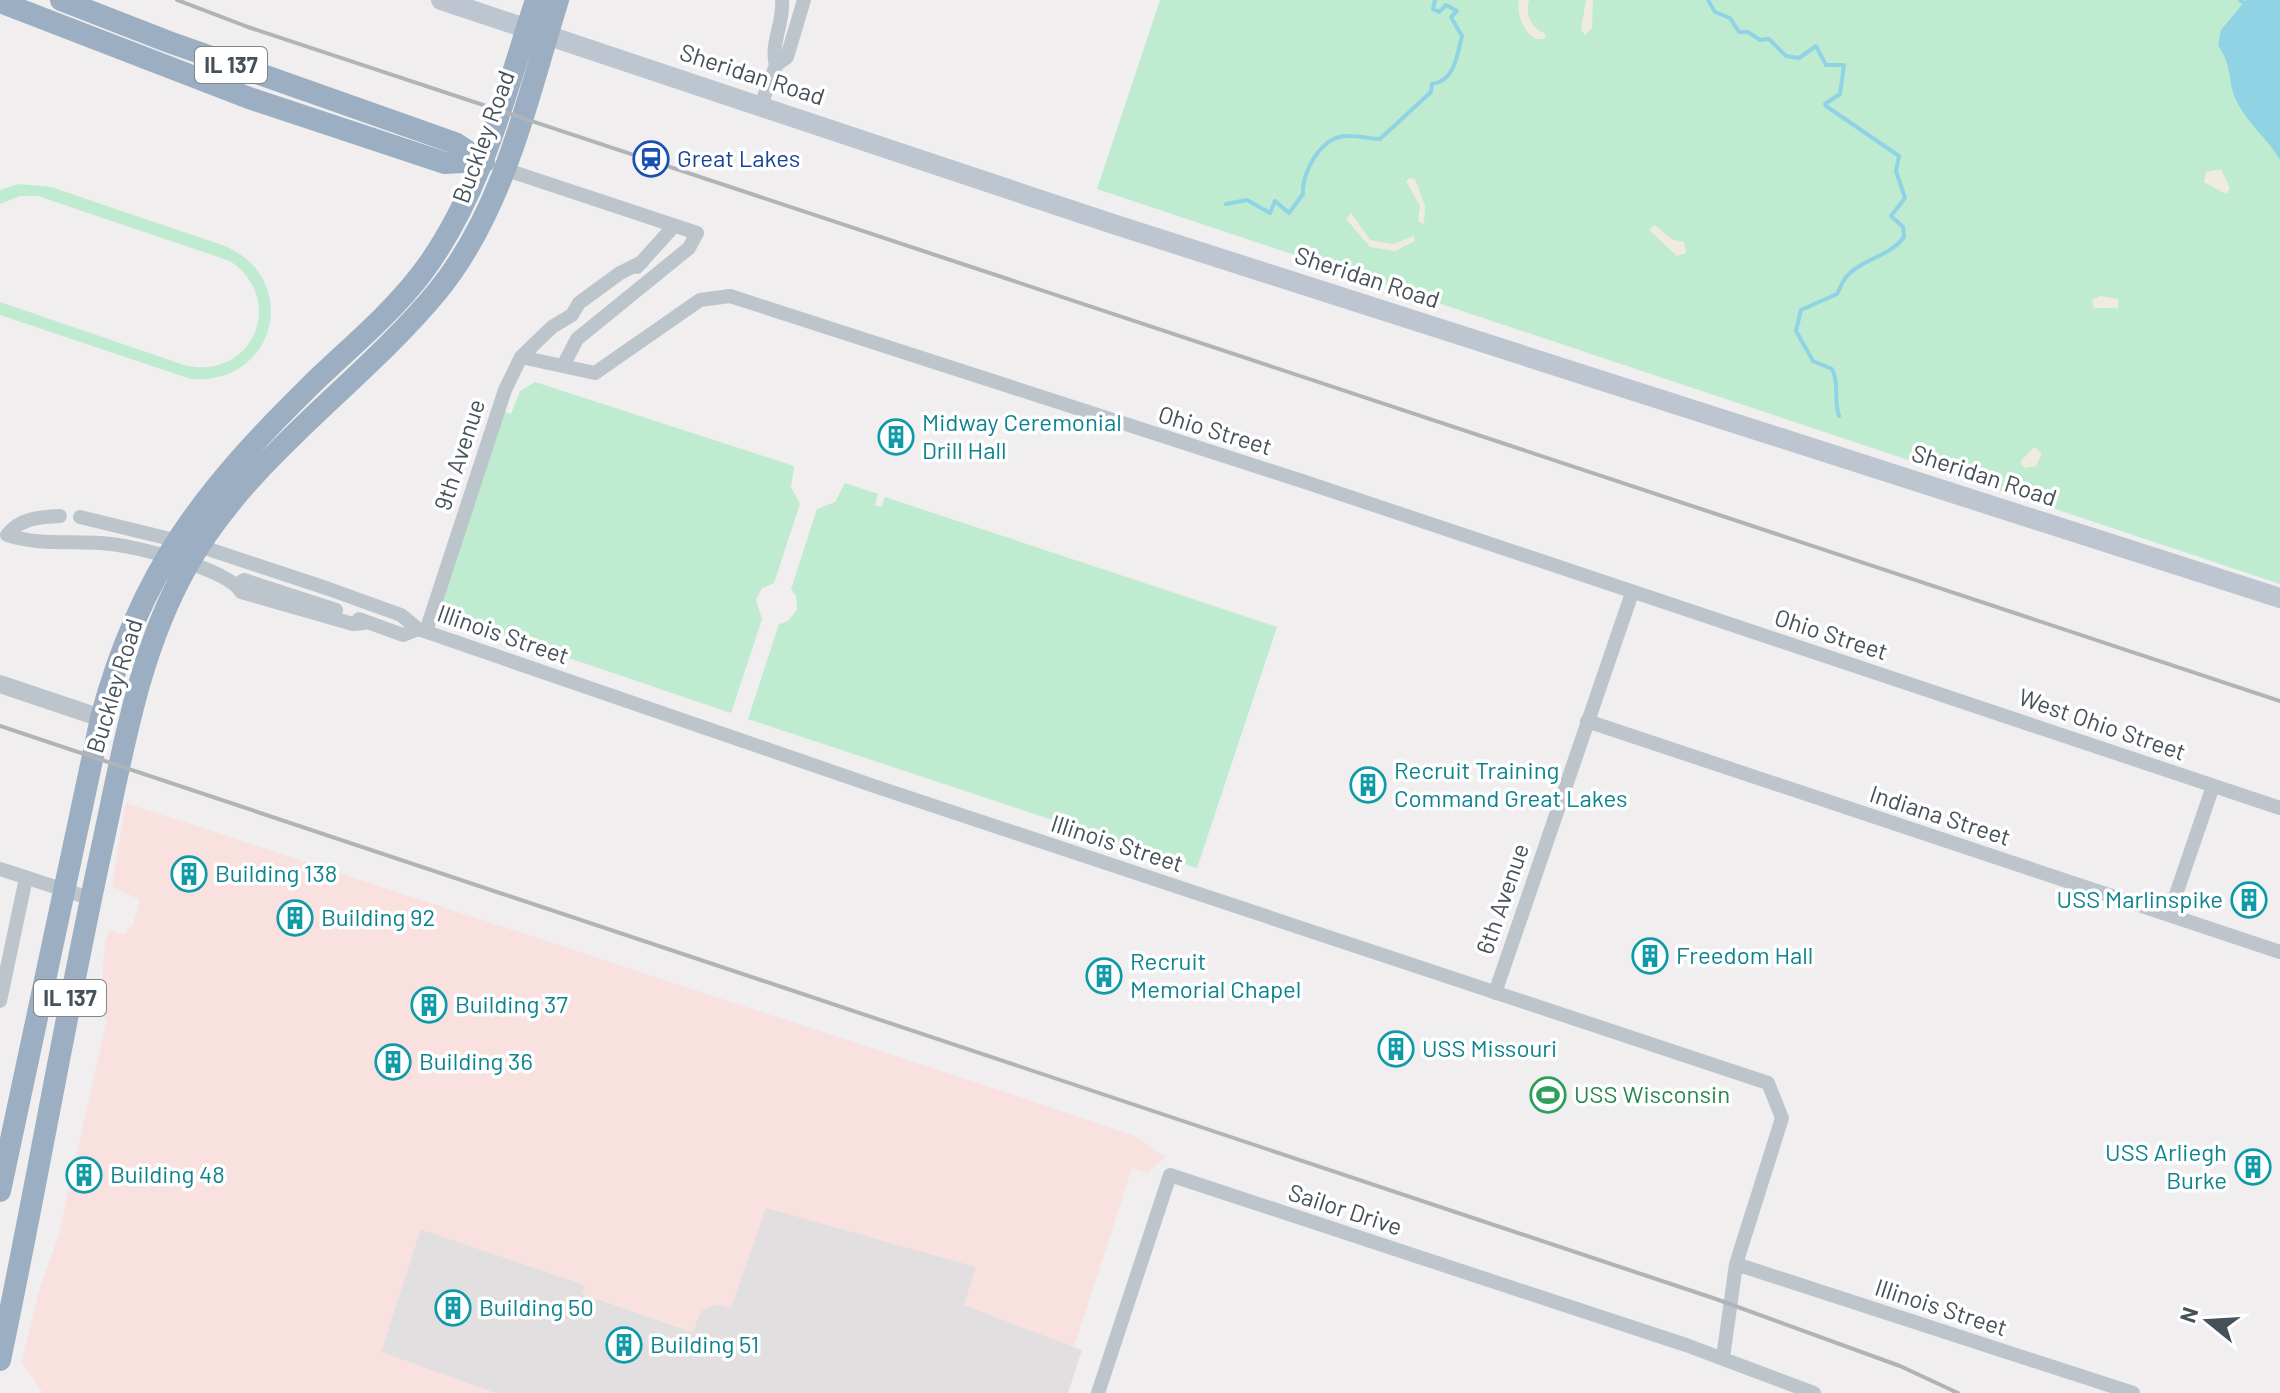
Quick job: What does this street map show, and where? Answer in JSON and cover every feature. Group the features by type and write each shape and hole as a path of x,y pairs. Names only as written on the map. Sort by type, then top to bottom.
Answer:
{"highway":[{"name":"IL 137","path":"61,0 169,42 455,143 480,161 504,169"},
{"name":"Buckley Road","path":"0,1191 101,718 122,645 169,549 214,487 250,446 423,272 450,228 480,161 536,0"},
{"name":"Buckley Road","path":"0,1360 54,1099 89,898 142,670 194,555 255,474 436,293 473,237 504,169 558,0"},
{"name":"IL 137","path":"0,2 185,76 354,133 445,163 480,161"}],"main road":[{"name":"Sheridan Road","path":"441,0 1110,223 2280,598"}],"street":[{"path":"776,65 772,52 783,17 782,0"},
{"path":"761,105 776,65 787,57 804,0"},
{"path":"504,169 697,233 689,248 577,339 563,366"},
{"name":"9th Avenue","path":"422,630 505,390 521,357 552,327 572,315 579,303 620,273 642,262 674,226"},
{"name":"Ohio Street","path":"521,357 590,374 602,371 700,300 730,296 1188,447 1302,481 1910,684"},
{"path":"3,536 33,518 60,516"},
{"path":"80,517 169,549"},
{"path":"3,536 169,549"},
{"name":"Illinois Street","path":"169,549 401,615 422,630 860,781 1768,1083 1782,1118 1736,1264 2133,1393"},
{"name":"Illinois Street","path":"169,549 194,555 237,584 241,592 403,635 422,630"},
{"name":"6th Avenue","path":"1495,993 1632,593"},
{"path":"0,684 101,718"},
{"name":"West Ohio Street","path":"1910,684 2280,808"},
{"name":"Indiana Street","path":"1587,721 2280,952"},
{"path":"2169,915 2213,786"},
{"path":"0,869 89,898"},
{"path":"0,1001 26,878"},
{"name":"Sailor Drive","path":"1098,1393 1170,1175 1723,1358 1814,1393"},
{"path":"1723,1358 1736,1264"}],"shaded area":[{"path":"126,803 1020,1097 1137,1137 1165,1157 1148,1173 1132,1168 1074,1347 964,1305 976,1267 766,1208 731,1308 716,1304 701,1311 693,1332 582,1293 585,1285 421,1229 381,1352 495,1393 43,1393 22,1362 38,1294 59,1234 107,1019 100,1016 105,942 109,930 124,935 133,925 140,900 112,886"},
{"path":"765,1207 977,1267 964,1305 1082,1350 1068,1393 495,1393 381,1352 420,1229 585,1285 583,1294 692,1332 701,1311 716,1304 731,1307"}],"green space":[{"path":"1160,0 2280,0 2280,584 1097,189"},
{"path":"19,184 51,187 225,246 249,262 264,282 271,305 269,328 259,349 243,366 220,377 191,379 0,315 0,302 184,365 208,367 228,361 244,350 254,334 259,316 257,296 247,277 230,261 38,196 20,196 0,204 0,190"},
{"path":"535,382 794,466 791,487 800,504 774,583 762,588 756,600 762,619 731,713 510,638 442,601 505,412 511,414 520,391"},
{"path":"845,483 878,494 875,505 881,507 885,497 1277,627 1197,868 748,719 779,624 788,621 797,610 796,596 791,589 817,509 835,502"}],"sand":[{"path":"1519,0 1529,0 1530,21 1546,34 1544,39 1536,39 1525,28 1520,17"},
{"path":"1586,0 1593,0 1592,28 1585,35 1581,30"},
{"path":"2221,169 2230,188 2226,194 2204,182 2206,172"},
{"path":"1415,179 1425,206 1424,224 1418,221 1420,206 1406,181"},
{"path":"1351,213 1370,240 1393,244 1414,236 1415,241 1395,251 1370,247 1346,219"},
{"path":"1655,225 1671,239 1684,242 1686,253 1677,256 1649,230"},
{"path":"2100,296 2118,299 2118,308 2094,308 2092,300"},
{"path":"2034,447 2042,454 2036,466 2025,468 2020,462"}],"water":[{"path":"2246,0 2280,0 2280,160 2238,104 2226,61 2218,46 2221,30"}],"waterway":[{"path":"1226,204 1247,200 1270,213 1275,201 1289,213 1303,194 1305,176 1314,157 1329,142 1347,136 1380,139 1431,92 1432,84 1446,78 1454,66 1462,36 1451,17 1457,11 1446,5 1439,12 1433,9 1435,0"},
{"path":"1708,0 1715,12 1730,18 1739,32 1748,32 1760,40 1769,39 1786,56 1799,58 1816,46 1826,65 1844,65 1840,94 1826,106 1899,156 1896,171 1905,198 1891,216 1903,227 1904,237 1891,249 1852,271 1837,294 1801,310 1796,331 1813,361 1832,369 1839,416"},
{"path":"2240,0 2244,3"}],"railway":[{"path":"177,0 248,27 2280,701"},
{"path":"0,726 1716,1299 1900,1366 1958,1393"}],"place":[{"name":"Great Lakes","path":"651,159"},
{"name":"Midway Ceremonial Drill Hall","path":"896,437"},
{"name":"Recruit Training Command Great Lakes","path":"1368,785"},
{"name":"Building 138","path":"189,874"},
{"name":"USS Marlinspike","path":"2249,900"},
{"name":"Building 92","path":"295,918"},
{"name":"Freedom Hall","path":"1650,956"},
{"name":"Recruit Memorial Chapel","path":"1104,976"},
{"name":"Building 37","path":"429,1005"},
{"name":"USS Missouri","path":"1396,1049"},
{"name":"Building 36","path":"393,1062"},
{"name":"USS Wisconsin","path":"1548,1095"},
{"name":"USS Arliegh Burke","path":"2253,1167"},
{"name":"Building 48","path":"84,1175"},
{"name":"Building 50","path":"453,1308"},
{"name":"Building 51","path":"624,1345"}]}
